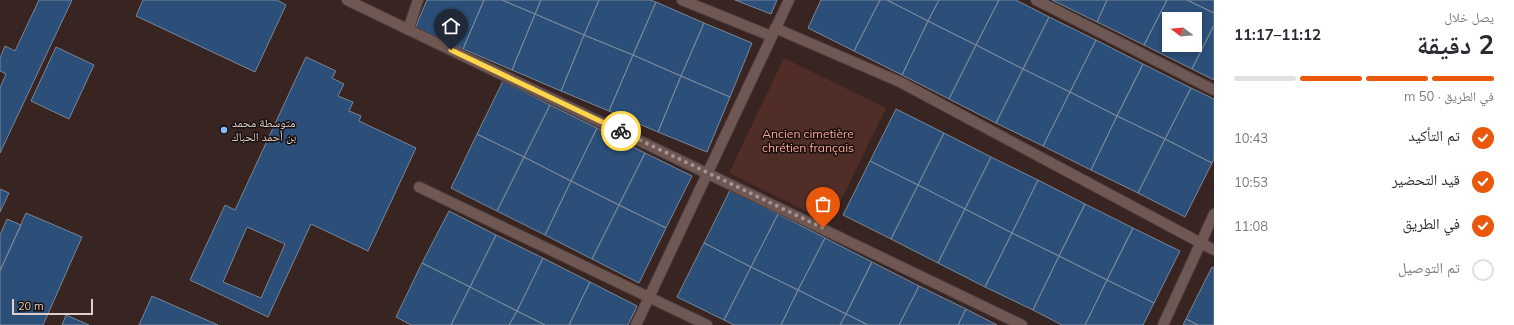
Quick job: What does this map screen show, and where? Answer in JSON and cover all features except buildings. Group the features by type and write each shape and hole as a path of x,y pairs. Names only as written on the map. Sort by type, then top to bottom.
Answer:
{"street":[{"path":"347,0 1022,325"},
{"path":"408,30 418,0"},
{"path":"682,0 773,32 900,82 1214,250"},
{"path":"636,325 789,0"},
{"path":"1036,0 1214,90"},
{"path":"419,187 707,325"},
{"path":"1162,325 1214,214"}],"green space":[{"name":"Ancien cimetière chrétien français","path":"784,58 886,108 830,223 729,173"}],"way so far":[{"path":"621,131 823,228"}],"place":[{"name":"متوسطة محمد بن أحمد الحباك","path":"224,130"}],"route":[{"path":"451,50 621,131"}]}
